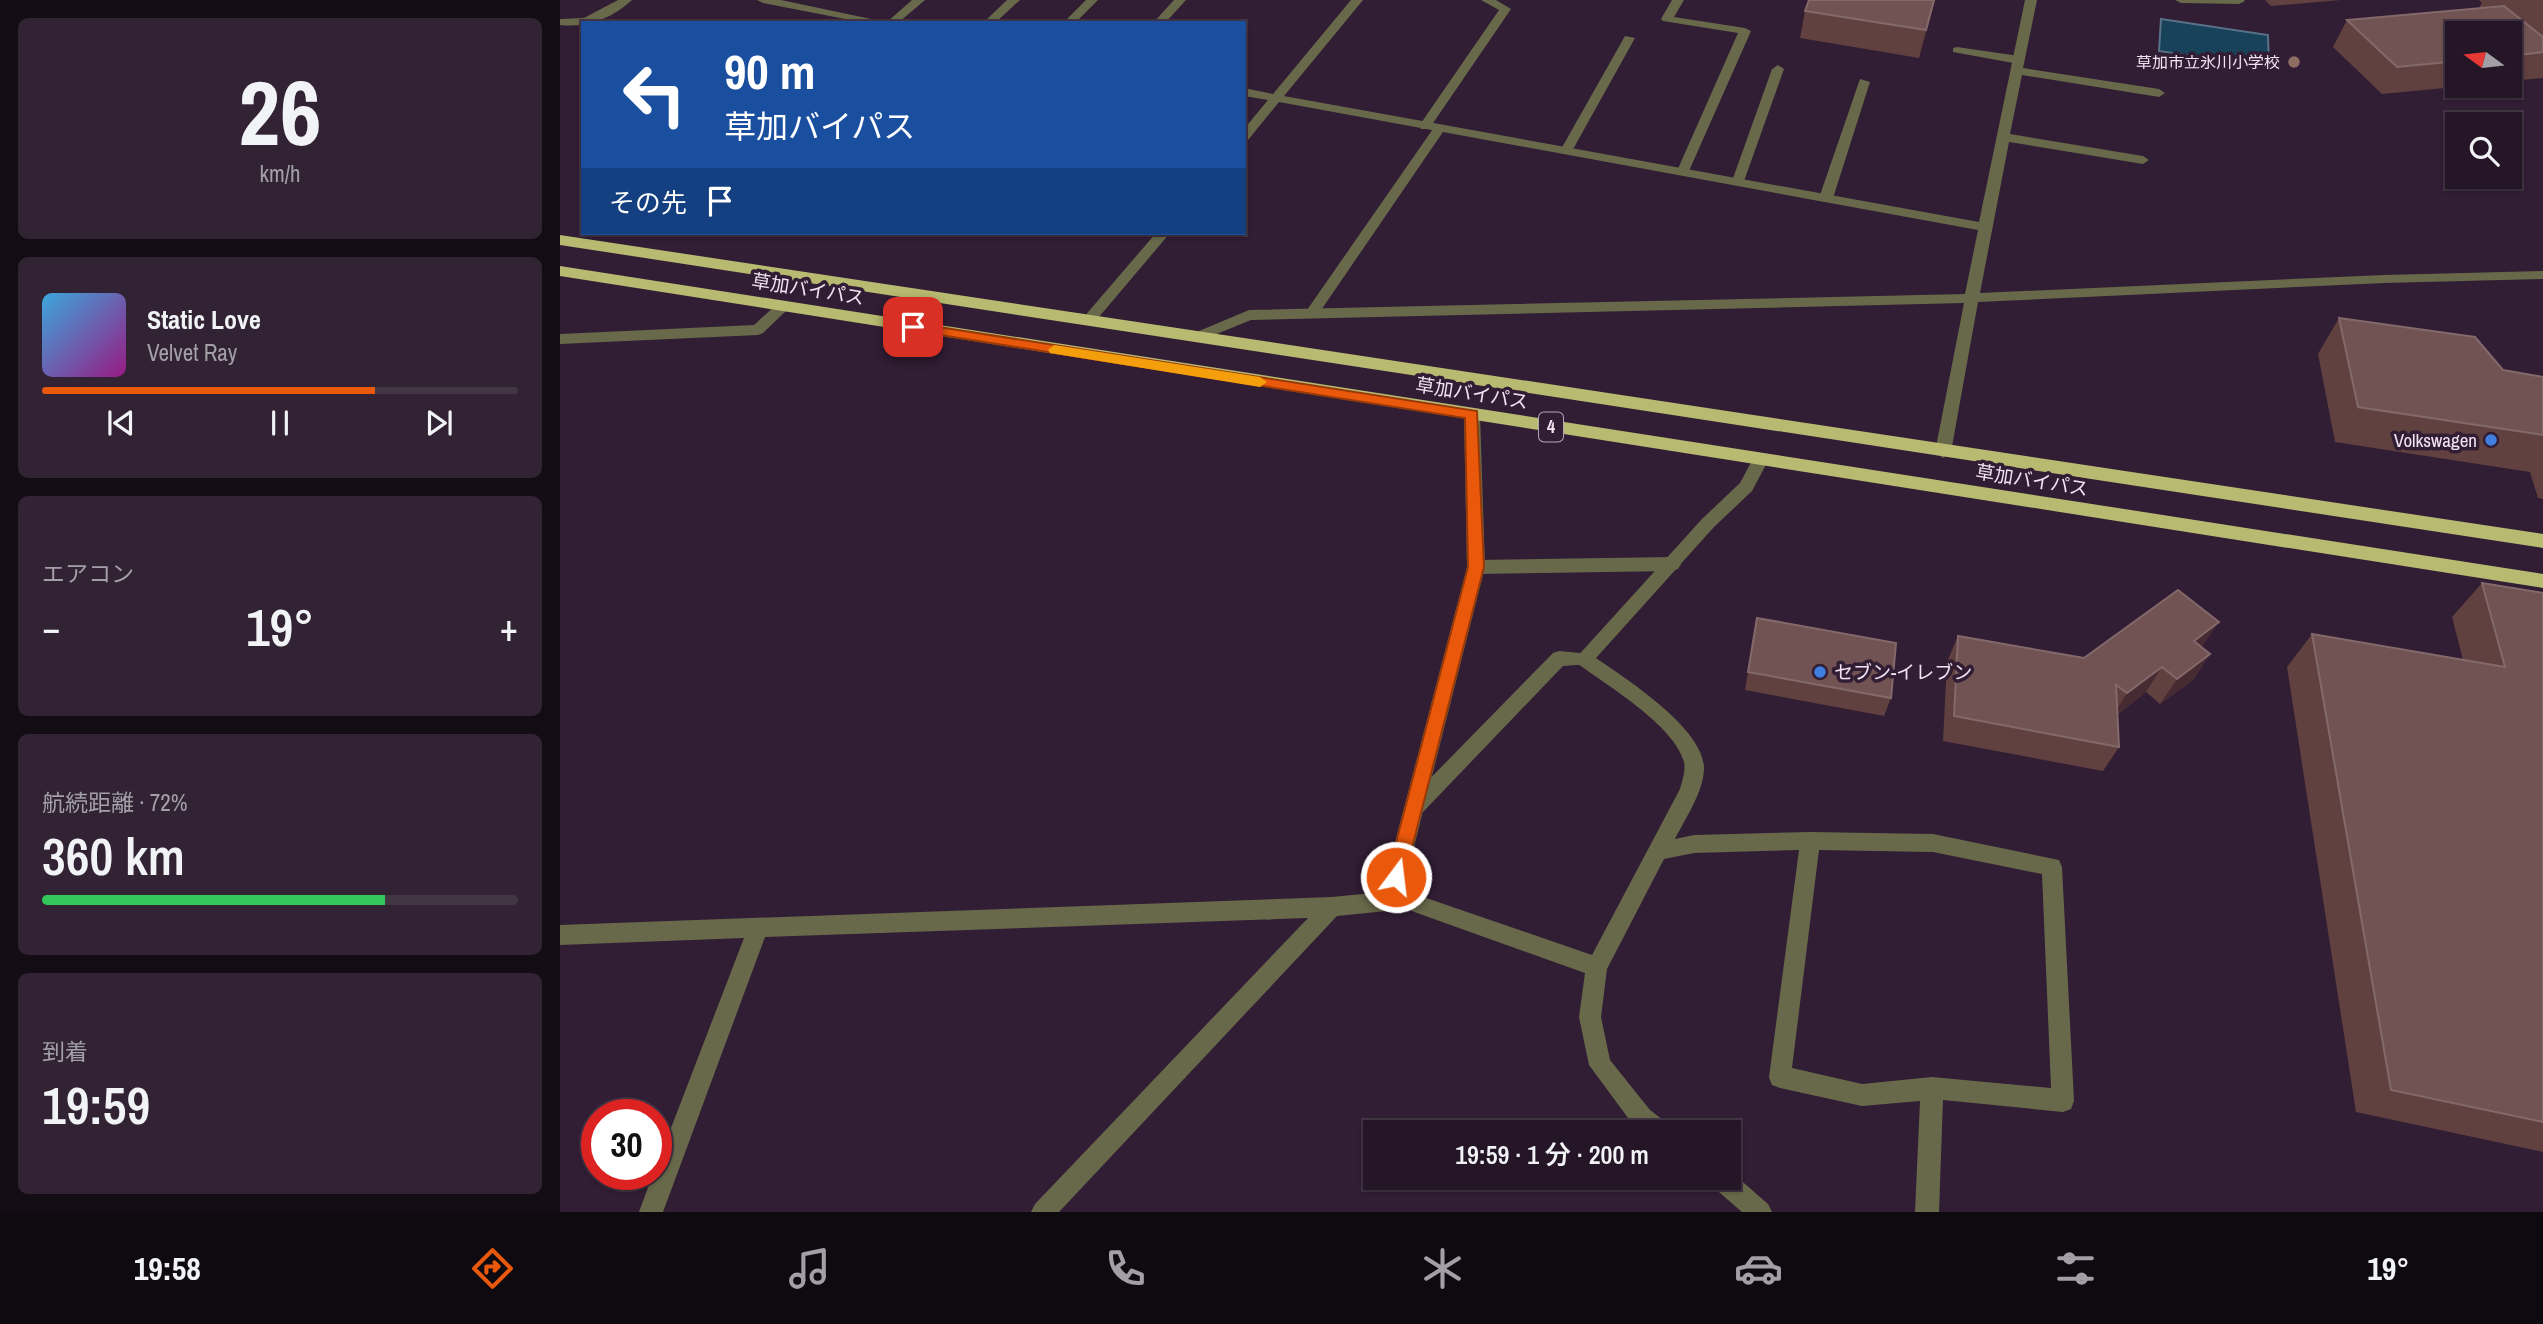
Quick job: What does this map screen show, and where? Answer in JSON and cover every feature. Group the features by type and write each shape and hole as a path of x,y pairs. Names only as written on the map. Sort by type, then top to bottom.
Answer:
{"highway":[{"name":"草加バイパス","path":"560,240 2543,541"},
{"name":"草加バイパス","path":"560,271 2543,581"}],"street":[{"path":"592,21 626,0"},
{"path":"763,0 798,3 876,21"},
{"path":"893,21 919,0"},
{"path":"990,21 1014,0"},
{"path":"1070,21 1092,0"},
{"path":"1160,21 1180,0"},
{"path":"1246,135 1357,0"},
{"path":"1312,313 1505,9 1487,0"},
{"path":"1678,0 1667,19 1745,31 1683,171"},
{"path":"1943,452 2031,0"},
{"path":"2181,0 2239,1"},
{"path":"560,22 581,23"},
{"path":"1566,150 1629,38"},
{"path":"1957,50 2159,93"},
{"path":"1738,181 1778,69"},
{"path":"1826,198 1864,82"},
{"path":"1246,92 1985,227"},
{"path":"2004,137 2143,160"},
{"path":"1088,321 1161,235"},
{"path":"1197,337 1249,315 1973,298 2371,279 2543,275"},
{"path":"560,339 758,330 782,306"},
{"path":"1390,901 1476,567 1472,414"},
{"path":"1584,659 1708,523 1746,487 1760,459"},
{"path":"1476,567 1672,564"},
{"path":"1416,806 1559,658 1584,659 1653,709 1677,733 1694,764 1690,790 1597,967 1590,1017 1600,1065 1645,1120"},
{"path":"1658,851 1694,844 1810,841 1933,843 2052,867 2063,1101 1931,1088 1862,1095 1780,1077 1810,841"},
{"path":"560,935 1332,907 1406,900 1597,967"},
{"path":"1043,1212 1332,907"},
{"path":"651,1212 758,928"},
{"path":"1927,1212 1931,1088"},
{"path":"1734,1190 1760,1212"}],"water":[{"path":"2161,19 2268,35 2269,68 2159,51"}],"building":[{"path":"1809,0 1934,0 1926,30 1805,11"},
{"path":"2504,6 2543,37 2543,52 2522,55 2522,21 2445,21 2445,62 2397,67 2347,20"},
{"path":"2339,318 2475,337 2503,370 2543,377 2543,435 2358,407"},
{"path":"2482,583 2543,593 2543,1122 2391,1090 2312,634 2505,667"},
{"path":"2178,590 2219,622 2194,641 2210,654 2177,679 2162,667 2127,693 2116,685 2119,747 1954,716 1958,636 2084,658"},
{"path":"1757,618 1896,643 1891,698 1748,672"}],"slow traffic":[{"path":"1054,350 1260,382"}],"place":[{"name":"草加市立氷川小学校","path":"2294,62"},
{"name":"Volkswagen","path":"2491,440"},
{"name":"セブン-イレブン","path":"1820,672"}],"route":[{"path":"913,327 1472,414 1476,567 1396,877"}]}
